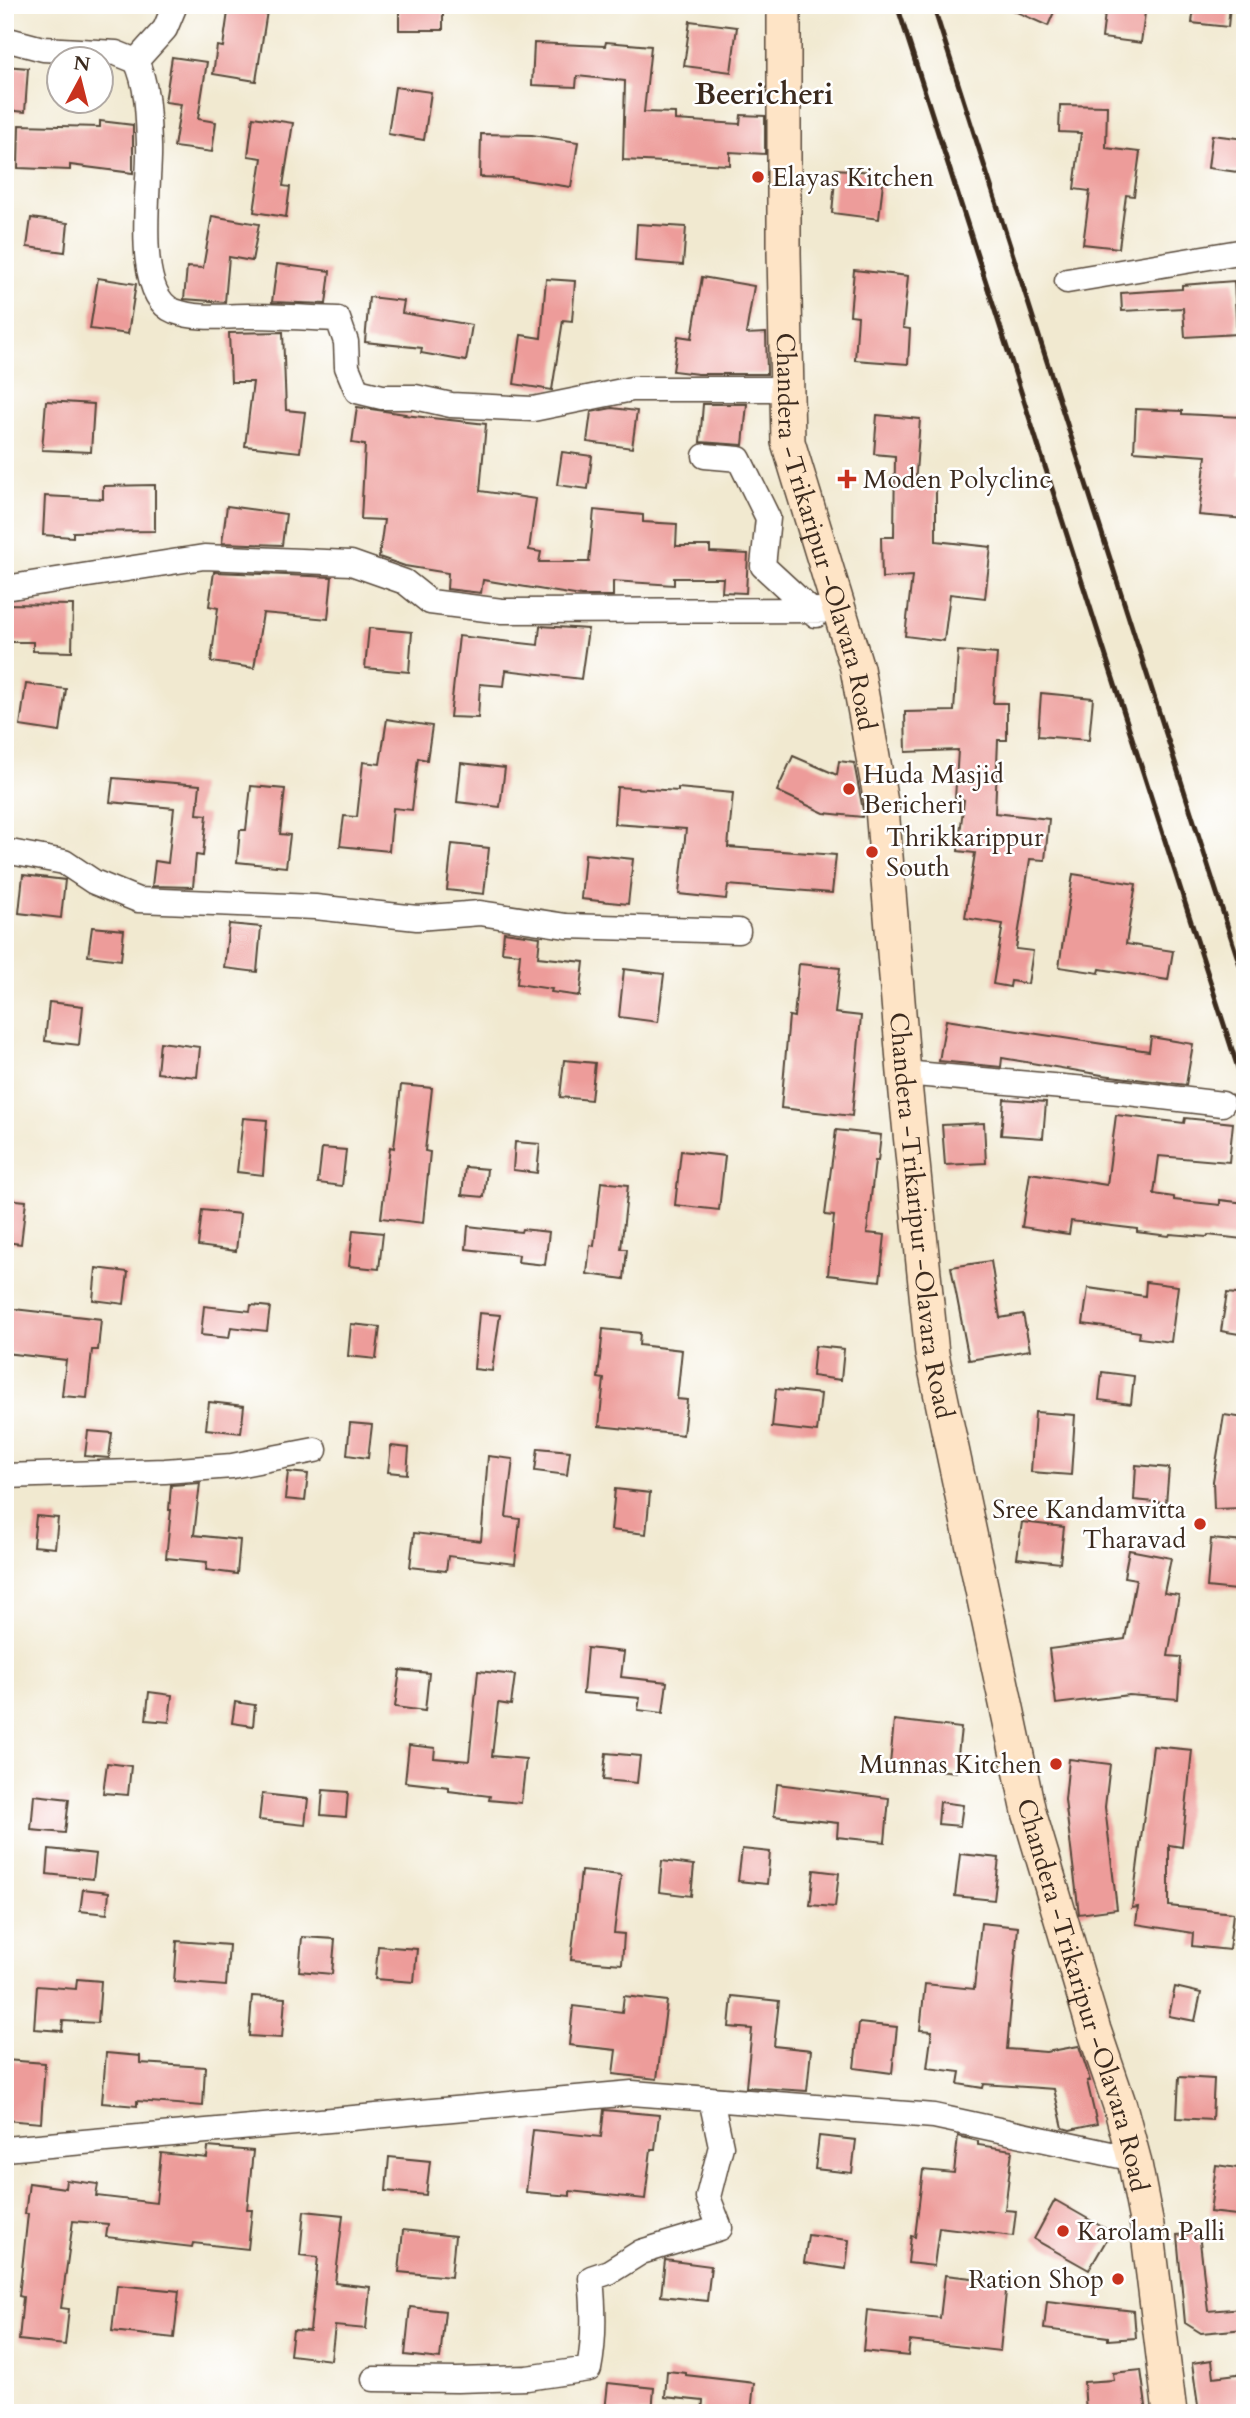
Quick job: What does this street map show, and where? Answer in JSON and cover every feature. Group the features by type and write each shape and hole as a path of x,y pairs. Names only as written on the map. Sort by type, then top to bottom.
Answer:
{"main road":[{"name":"Chandera -Trikaripur -Olavara Road","path":"784,5 784,253 788,442 826,610 853,651 882,808 904,1073 932,1354 1029,1812 1134,2159 1147,2226 1170,2413"}],"street":[{"path":"136,61 165,29 175,5"},
{"path":"5,39 43,49 116,53 136,61 142,74 149,147 144,231 153,290 171,310 202,318 249,316 338,319 346,342 347,368 357,391 382,397 415,397 451,405 533,409 632,389 787,388"},
{"path":"1067,281 1245,251"},
{"path":"705,456 739,459 768,518 763,566 826,610"},
{"path":"5,588 204,556 351,562 405,582 430,602 502,611 826,610"},
{"path":"5,851 64,862 94,882 138,900 315,907 417,918 480,913 566,926 738,931"},
{"path":"904,1073 1222,1104"},
{"path":"5,1476 219,1467 315,1450"},
{"path":"5,2149 632,2093 934,2116 1134,2159"},
{"path":"374,2379 457,2381 527,2378 589,2369 594,2308 592,2278 609,2272 641,2252 720,2228 708,2197 721,2146 711,2099"}],"building":[{"path":"229,5 268,5 256,81 213,74 217,46 223,47"},
{"path":"399,5 443,5 443,30 399,30"},
{"path":"1001,5 1057,5 1048,26"},
{"path":"1106,5 1146,5 1141,43 1102,38"},
{"path":"1194,5 1230,5 1228,27 1192,23"},
{"path":"690,21 737,27 731,72 684,66"},
{"path":"606,42 651,46 644,112 675,113 675,120 740,124 741,115 765,116 765,154 730,152 730,165 623,160 625,81 577,76 576,87 532,85 534,43 605,46"},
{"path":"172,57 207,62 198,119 216,122 212,152 174,147 181,104 165,102"},
{"path":"5,66 28,68 25,112 5,110"},
{"path":"395,87 431,92 424,140 388,134"},
{"path":"1060,105 1107,106 1106,148 1140,152 1134,196 1126,195 1119,248 1083,244 1090,191 1074,189 1081,133 1059,132"},
{"path":"253,117 293,123 283,186 290,187 286,217 254,212 262,158 248,156"},
{"path":"100,121 133,125 133,173 70,165 70,170 18,168 19,125 100,127"},
{"path":"481,134 532,135 578,142 571,187 511,178 480,177"},
{"path":"1212,135 1245,139 1245,173 1208,168"},
{"path":"836,169 884,173 879,219 832,213"},
{"path":"212,216 259,224 252,261 229,257 225,302 184,299 187,267 203,268"},
{"path":"31,218 68,223 65,252 27,247"},
{"path":"637,224 686,227 683,265 635,261"},
{"path":"277,264 330,271 326,304 272,302"},
{"path":"854,270 908,276 903,328 910,329 908,364 855,360 858,316 850,315"},
{"path":"702,277 754,286 746,334 766,333 767,374 698,374 673,371 678,336 692,338"},
{"path":"98,278 136,284 128,334 90,329"},
{"path":"546,279 575,281 572,321 563,320 552,390 514,384 521,335 541,338"},
{"path":"1234,281 1237,334 1185,337 1183,308 1122,311 1121,293 1182,289 1182,285"},
{"path":"369,297 404,301 402,313 472,325 466,361 421,353 422,348 365,342"},
{"path":"283,332 286,410 305,412 300,452 245,446 253,382 231,382 229,333"},
{"path":"46,401 94,404 91,452 42,450"},
{"path":"703,404 747,404 743,445 700,442"},
{"path":"357,407 486,424 480,491 536,499 529,550 541,552 539,562 589,562 594,510 643,515 643,522 677,524 676,546 710,546 710,552 748,554 746,593 722,592 723,578 674,578 674,585 613,581 613,596 581,596 483,580 481,593 447,589 448,573 405,566 379,557 384,520 361,519 365,445 352,443"},
{"path":"612,408 637,411 632,448 587,442 591,412"},
{"path":"1136,409 1242,417 1240,475 1245,475 1245,519 1199,515 1206,456 1134,451"},
{"path":"877,415 920,419 915,486 936,486 936,541 991,547 985,598 950,594 944,641 905,636 912,576 882,578 881,537 894,537 895,456 874,454"},
{"path":"562,452 592,456 588,489 557,485"},
{"path":"155,485 155,531 73,532 73,537 43,535 45,496 103,499 103,486"},
{"path":"227,506 286,514 282,545 222,543"},
{"path":"214,572 332,577 328,619 263,613 254,668 211,662 218,608 209,606"},
{"path":"5,604 73,605 72,652 33,651 33,642 5,642"},
{"path":"540,626 588,629 581,679 506,670 504,686 480,684 478,718 450,717 459,636 538,645"},
{"path":"369,628 412,632 409,672 365,668"},
{"path":"958,651 997,654 993,703 1007,703 1007,740 998,740 995,813 1049,819 1045,860 1030,859 1016,949 1033,951 1028,984 1011,981 1010,987 993,984 1003,924 965,918 975,853 958,851 964,800 955,799 958,750 906,752 905,712 954,711"},
{"path":"26,684 66,689 60,732 20,726"},
{"path":"1041,693 1093,698 1089,740 1038,736"},
{"path":"387,719 432,726 427,760 418,758 412,810 393,808 389,851 340,846 344,816 357,817 363,762 380,764"},
{"path":"793,756 837,775 839,761 854,763 862,817 824,813 777,791"},
{"path":"461,763 505,768 500,807 457,802"},
{"path":"113,778 200,785 197,814 207,815 203,856 196,855 193,887 152,886 155,861 168,863 174,808 110,802"},
{"path":"251,786 285,789 280,834 290,835 286,867 237,862 240,830 246,830"},
{"path":"617,787 678,791 678,788 733,793 728,847 836,855 832,893 728,885 726,899 679,894 686,829 614,824"},
{"path":"452,844 489,848 484,894 447,890"},
{"path":"585,854 633,859 628,904 581,899"},
{"path":"1073,874 1136,884 1126,944 1173,951 1168,980 1100,969 1099,973 1059,967"},
{"path":"23,875 65,880 61,918 19,913"},
{"path":"229,924 261,927 257,972 224,968"},
{"path":"92,927 124,930 121,960 88,956"},
{"path":"504,932 540,937 538,957 584,962 580,996 517,984 520,954 502,952"},
{"path":"799,964 840,968 835,1013 861,1016 852,1116 781,1108 789,1016 794,1017"},
{"path":"624,969 664,974 658,1022 619,1017"},
{"path":"49,1002 83,1006 79,1045 45,1041"},
{"path":"946,1020 1149,1051 1151,1037 1193,1044 1186,1085 1102,1075 1002,1058 1001,1067 939,1061"},
{"path":"160,1042 200,1047 197,1077 157,1073"},
{"path":"564,1060 595,1063 591,1100 560,1097"},
{"path":"401,1085 432,1088 425,1151 430,1152 423,1223 381,1218 390,1147 394,1148"},
{"path":"1004,1099 1046,1102 1043,1138 1001,1135"},
{"path":"1116,1115 1184,1123 1185,1118 1233,1123 1229,1162 1159,1156 1154,1194 1174,1197 1174,1200 1220,1205 1220,1200 1245,1203 1242,1239 1208,1235 1169,1236 1071,1221 1069,1234 1022,1227 1030,1173 1107,1185"},
{"path":"243,1118 267,1120 263,1175 237,1172"},
{"path":"984,1123 986,1163 945,1165 942,1125"},
{"path":"836,1130 881,1135 878,1161 875,1161 867,1233 885,1235 880,1281 828,1275 834,1216 825,1215"},
{"path":"515,1142 540,1144 537,1173 513,1170"},
{"path":"322,1148 346,1150 342,1186 318,1183"},
{"path":"681,1151 725,1156 719,1210 675,1205"},
{"path":"465,1167 487,1169 484,1197 462,1195"},
{"path":"601,1182 628,1185 621,1249 627,1249 624,1279 587,1274 590,1245 594,1246"},
{"path":"5,1199 26,1201 21,1244 5,1242"},
{"path":"202,1210 240,1214 236,1251 198,1246"},
{"path":"468,1226 549,1232 545,1265 518,1262 519,1255 466,1249"},
{"path":"353,1230 383,1233 379,1269 349,1266"},
{"path":"991,1261 1000,1318 1023,1314 1030,1350 969,1360 951,1267"},
{"path":"96,1268 128,1272 124,1304 93,1300"},
{"path":"1146,1282 1178,1286 1171,1342 1139,1338 1140,1332 1083,1324 1088,1288 1145,1296"},
{"path":"1227,1293 1245,1295 1245,1335 1221,1331"},
{"path":"251,1305 270,1307 267,1331 231,1327 229,1338 201,1335 204,1306 250,1311"},
{"path":"5,1308 101,1319 98,1350 92,1350 87,1398 62,1396 66,1360 5,1353"},
{"path":"479,1313 500,1315 492,1371 474,1369"},
{"path":"351,1324 380,1327 376,1359 348,1356"},
{"path":"603,1329 640,1333 639,1345 682,1350 677,1399 687,1400 683,1435 599,1426 604,1379 598,1378"},
{"path":"815,1346 844,1349 841,1380 812,1376"},
{"path":"1102,1372 1134,1376 1131,1404 1099,1400"},
{"path":"776,1389 821,1394 817,1432 772,1427"},
{"path":"209,1402 244,1406 241,1433 206,1429"},
{"path":"1035,1412 1075,1415 1071,1475 1031,1472"},
{"path":"1224,1415 1245,1418 1245,1508 1214,1509 1213,1481"},
{"path":"350,1423 372,1425 368,1458 347,1455"},
{"path":"88,1431 112,1433 109,1458 85,1456"},
{"path":"391,1446 409,1448 407,1474 388,1472"},
{"path":"538,1448 570,1451 567,1475 535,1471"},
{"path":"488,1456 513,1459 506,1517 520,1519 515,1564 448,1556 446,1571 410,1567 414,1533 481,1541"},
{"path":"1136,1465 1169,1468 1166,1503 1134,1500"},
{"path":"288,1472 308,1474 305,1501 285,1499"},
{"path":"200,1483 194,1535 240,1540 237,1574 206,1570 207,1562 166,1558 171,1485"},
{"path":"615,1489 650,1493 646,1534 611,1530"},
{"path":"36,1516 58,1518 55,1548 33,1546"},
{"path":"1022,1522 1064,1527 1060,1563 1017,1558"},
{"path":"1211,1539 1245,1542 1245,1591 1207,1587"},
{"path":"1129,1550 1171,1558 1164,1593 1179,1595 1168,1656 1181,1657 1178,1699 1129,1695 1056,1704 1049,1649 1125,1639 1136,1579 1124,1577"},
{"path":"587,1648 624,1652 621,1677 667,1682 663,1713 638,1710 640,1698 583,1693"},
{"path":"400,1670 429,1673 425,1711 395,1707"},
{"path":"478,1671 515,1675 511,1705 498,1703 492,1756 526,1759 521,1803 489,1800 490,1796 449,1791 449,1787 405,1782 409,1745 435,1748 434,1758 469,1761"},
{"path":"149,1692 172,1695 169,1722 146,1720"},
{"path":"235,1702 255,1705 253,1726 232,1723"},
{"path":"894,1720 961,1728 956,1772 890,1765"},
{"path":"1153,1746 1192,1750 1182,1847 1169,1845 1169,1906 1233,1913 1229,1950 1192,1946 1193,1933 1136,1924 1138,1907 1132,1908"},
{"path":"606,1753 640,1756 637,1783 603,1780"},
{"path":"1069,1759 1110,1764 1105,1807 1117,1909 1079,1914 1065,1800"},
{"path":"107,1763 131,1766 128,1795 103,1793"},
{"path":"777,1784 889,1798 885,1842 837,1837 838,1823 774,1816"},
{"path":"323,1790 348,1792 346,1817 321,1815"},
{"path":"262,1794 308,1799 305,1825 259,1820"},
{"path":"34,1795 69,1799 65,1833 31,1830"},
{"path":"940,1802 963,1805 960,1826 938,1824"},
{"path":"49,1849 96,1854 93,1879 47,1874"},
{"path":"742,1849 770,1852 767,1884 738,1881"},
{"path":"960,1854 999,1858 994,1900 955,1896"},
{"path":"662,1861 694,1865 691,1896 659,1892"},
{"path":"814,1870 839,1873 835,1907 810,1905"},
{"path":"581,1871 621,1875 614,1933 624,1934 622,1964 571,1960"},
{"path":"83,1889 109,1892 107,1914 80,1911"},
{"path":"981,1923 1018,1927 1007,2049 1046,2052 1079,2046 1090,2081 1087,2081 1097,2124 1070,2130 1063,2128 1054,2089 984,2084 983,2088 958,2084 960,2072 927,2068 932,2031 920,2030 925,1984 974,1989"},
{"path":"302,1937 335,1939 332,1974 299,1971"},
{"path":"177,1941 229,1945 226,1986 174,1982"},
{"path":"378,1946 417,1949 414,1982 375,1979"},
{"path":"77,1979 101,1981 98,2023 63,2021 62,2031 34,2029 37,1986 76,1989"},
{"path":"1175,1987 1201,1993 1195,2021 1169,2016"},
{"path":"252,1996 285,1998 282,2038 249,2036"},
{"path":"624,1996 667,2001 657,2079 613,2074 616,2050 569,2045 573,2006 622,2012"},
{"path":"732,1996 779,2001 774,2046 811,2050 807,2091 746,2087 752,2029 729,2027"},
{"path":"859,2023 897,2027 892,2073 854,2068"},
{"path":"106,2053 140,2056 140,2063 205,2067 203,2106 137,2101 137,2106 102,2103"},
{"path":"5,2060 45,2063 41,2123 5,2120"},
{"path":"1179,2077 1214,2079 1212,2120 1177,2118"},
{"path":"604,2110 659,2115 655,2149 651,2149 645,2199 570,2191 570,2196 526,2192 533,2130 601,2137"},
{"path":"819,2136 856,2140 852,2173 815,2169"},
{"path":"958,2136 978,2141 978,2145 1012,2150 1005,2210 1016,2211 1013,2236 939,2227 934,2266 908,2263 911,2236 915,2237 923,2170 954,2173"},
{"path":"208,2147 253,2151 247,2210 252,2210 248,2249 193,2243 192,2247 106,2237 108,2224 73,2221 61,2308 69,2309 65,2345 19,2340 23,2297 19,2296 29,2183 65,2188 66,2180 98,2184 96,2196 156,2203 161,2153 207,2158"},
{"path":"389,2157 430,2161 426,2195 386,2191"},
{"path":"1216,2165 1245,2169 1245,2216 1210,2212"},
{"path":"1055,2200 1111,2232 1089,2270 1034,2239"},
{"path":"304,2211 343,2215 335,2283 370,2287 366,2329 335,2326 331,2360 290,2355 293,2330 310,2331 318,2257 300,2255"},
{"path":"403,2230 455,2236 451,2277 399,2272"},
{"path":"1199,2233 1208,2311 1243,2308 1245,2329 1201,2333 1185,2323 1177,2235"},
{"path":"808,2235 849,2240 846,2269 804,2263"},
{"path":"665,2260 711,2266 707,2301 661,2296"},
{"path":"945,2275 1007,2282 1000,2351 910,2341 908,2356 863,2351 867,2310 940,2318"},
{"path":"117,2285 179,2291 174,2338 112,2331"},
{"path":"1047,2301 1134,2311 1136,2338 1108,2340 1108,2337 1044,2329"},
{"path":"410,2307 445,2311 440,2359 405,2355"},
{"path":"1212,2360 1214,2377 1245,2373 1245,2413 1199,2413 1192,2363"},
{"path":"1141,2370 1147,2413 1086,2413 1084,2382 1114,2380 1113,2373"},
{"path":"667,2371 754,2383 751,2413 702,2413 703,2401 665,2397"},
{"path":"608,2383 654,2388 652,2413 605,2411"}],"railway":[{"path":"897,5 1245,1090"},
{"path":"933,5 1245,981"}],"place":[{"name":"Elayas Kitchen","path":"758,177"},
{"name":"Moden Polyclinc","path":"847,479"},
{"name":"Huda Masjid Bericheri","path":"849,789"},
{"name":"Thrikkarippur South","path":"872,852"},
{"name":"Sree Kandamvitta Tharavad","path":"1200,1524"},
{"name":"Munnas Kitchen","path":"1056,1764"},
{"name":"Karolam Palli","path":"1063,2231"},
{"name":"Ration Shop","path":"1118,2279"}],"district":[{"name":"Beericheri","path":"764,94"}]}
